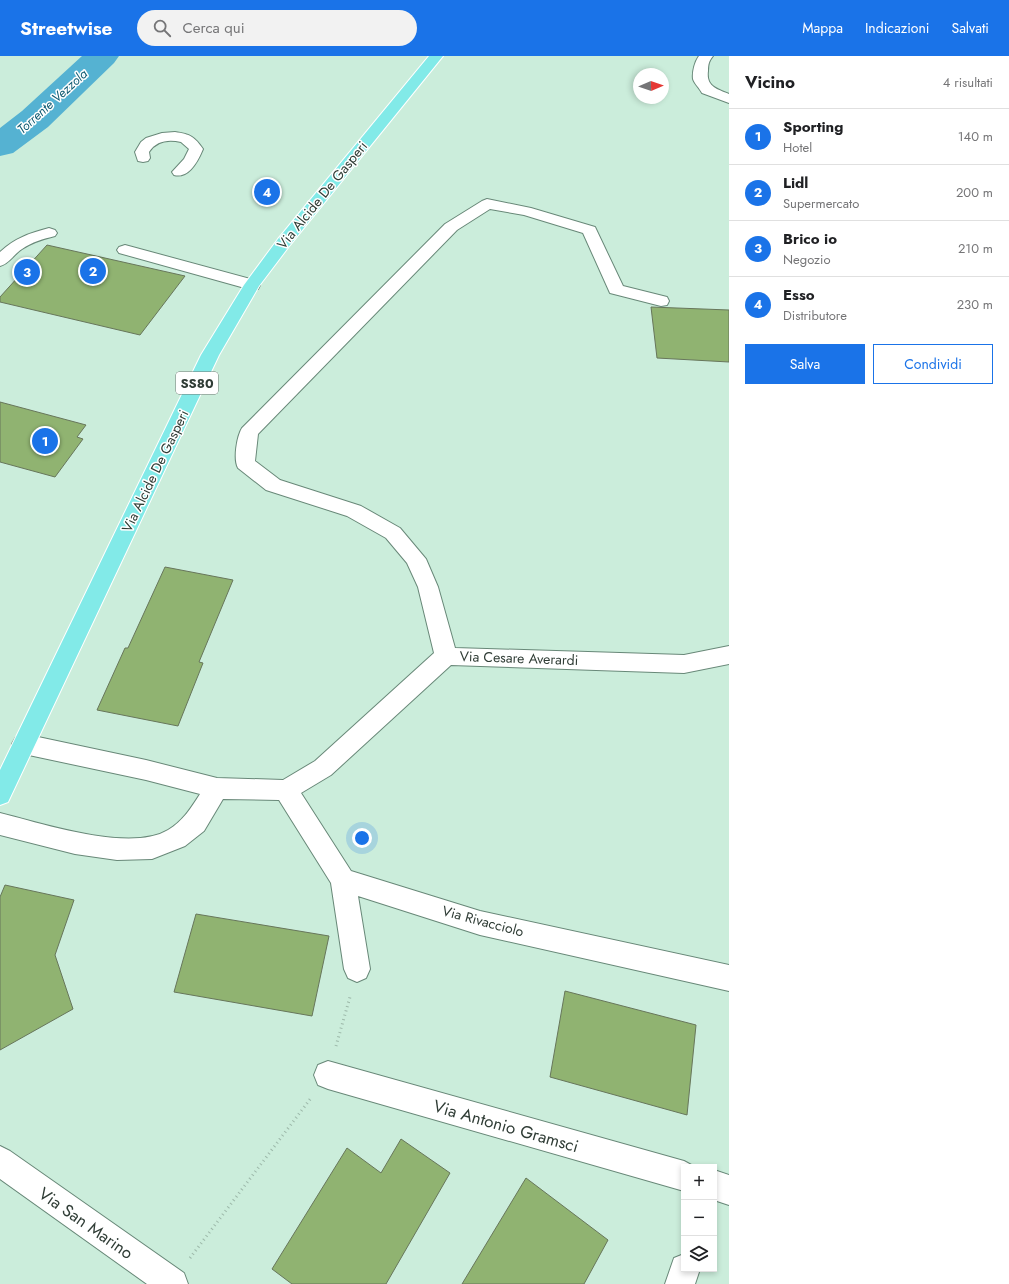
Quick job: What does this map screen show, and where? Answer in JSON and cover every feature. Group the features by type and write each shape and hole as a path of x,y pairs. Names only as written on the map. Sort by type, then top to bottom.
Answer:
{"main road":[{"name":"Via Alcide De Gasperi","path":"0,795 210,355 252,285 284,242 433,58"}],"street":[{"path":"706,56 702,60 700,79 707,90 729,99"},
{"path":"143,158 142,152 147,145 155,140 171,137 182,138 190,141 196,149 190,161 179,172"},
{"path":"446,656 428,587 416,559 393,533 354,511 273,485 245,464 249,432 451,227 487,204 526,211 588,230 616,289 661,301"},
{"path":"0,260 18,243 32,236 49,232"},
{"path":"125,250 252,285"},
{"name":"Via Cesare Averardi","path":"286,790 323,768 446,656 684,664 729,655"},
{"path":"24,744 146,770 217,788 286,790 343,880 357,969"},
{"path":"0,824 76,843 117,849 152,848 176,838 195,823 217,788"},
{"name":"Via Rivacciolo","path":"343,880 480,923 729,978"},
{"name":"Via Antonio Gramsci","path":"328,1075 681,1175"},
{"name":"Via San Marino","path":"0,1161 172,1283"},
{"path":"717,1186 729,1190"},
{"path":"680,1284 684,1272"}],"path":[{"path":"172,1283 328,1075 357,969"}],"building":[{"path":"47,245 185,276 140,335 0,302 0,297"},
{"path":"651,307 729,310 729,362 657,358"},
{"path":"0,402 86,425 77,437 83,439 55,477 0,462"},
{"path":"165,567 233,580 199,662 203,663 178,726 97,710 125,648 128,648"},
{"path":"5,885 74,900 55,955 73,1009 0,1050 0,897"},
{"path":"196,914 329,936 312,1016 174,992"},
{"path":"565,991 696,1025 687,1115 550,1077"},
{"path":"401,1139 450,1173 386,1284 292,1284 272,1269 347,1148 381,1173"},
{"path":"526,1178 608,1240 584,1284 462,1284"}],"waterway":[{"name":"Torrente Vezzola","path":"0,145 35,119 102,56"}],"place":[{"name":"Esso","path":"267,192"},
{"name":"Lidl","path":"93,271"},
{"name":"Brico io","path":"27,272"},
{"name":"Sporting","path":"45,441"}]}
